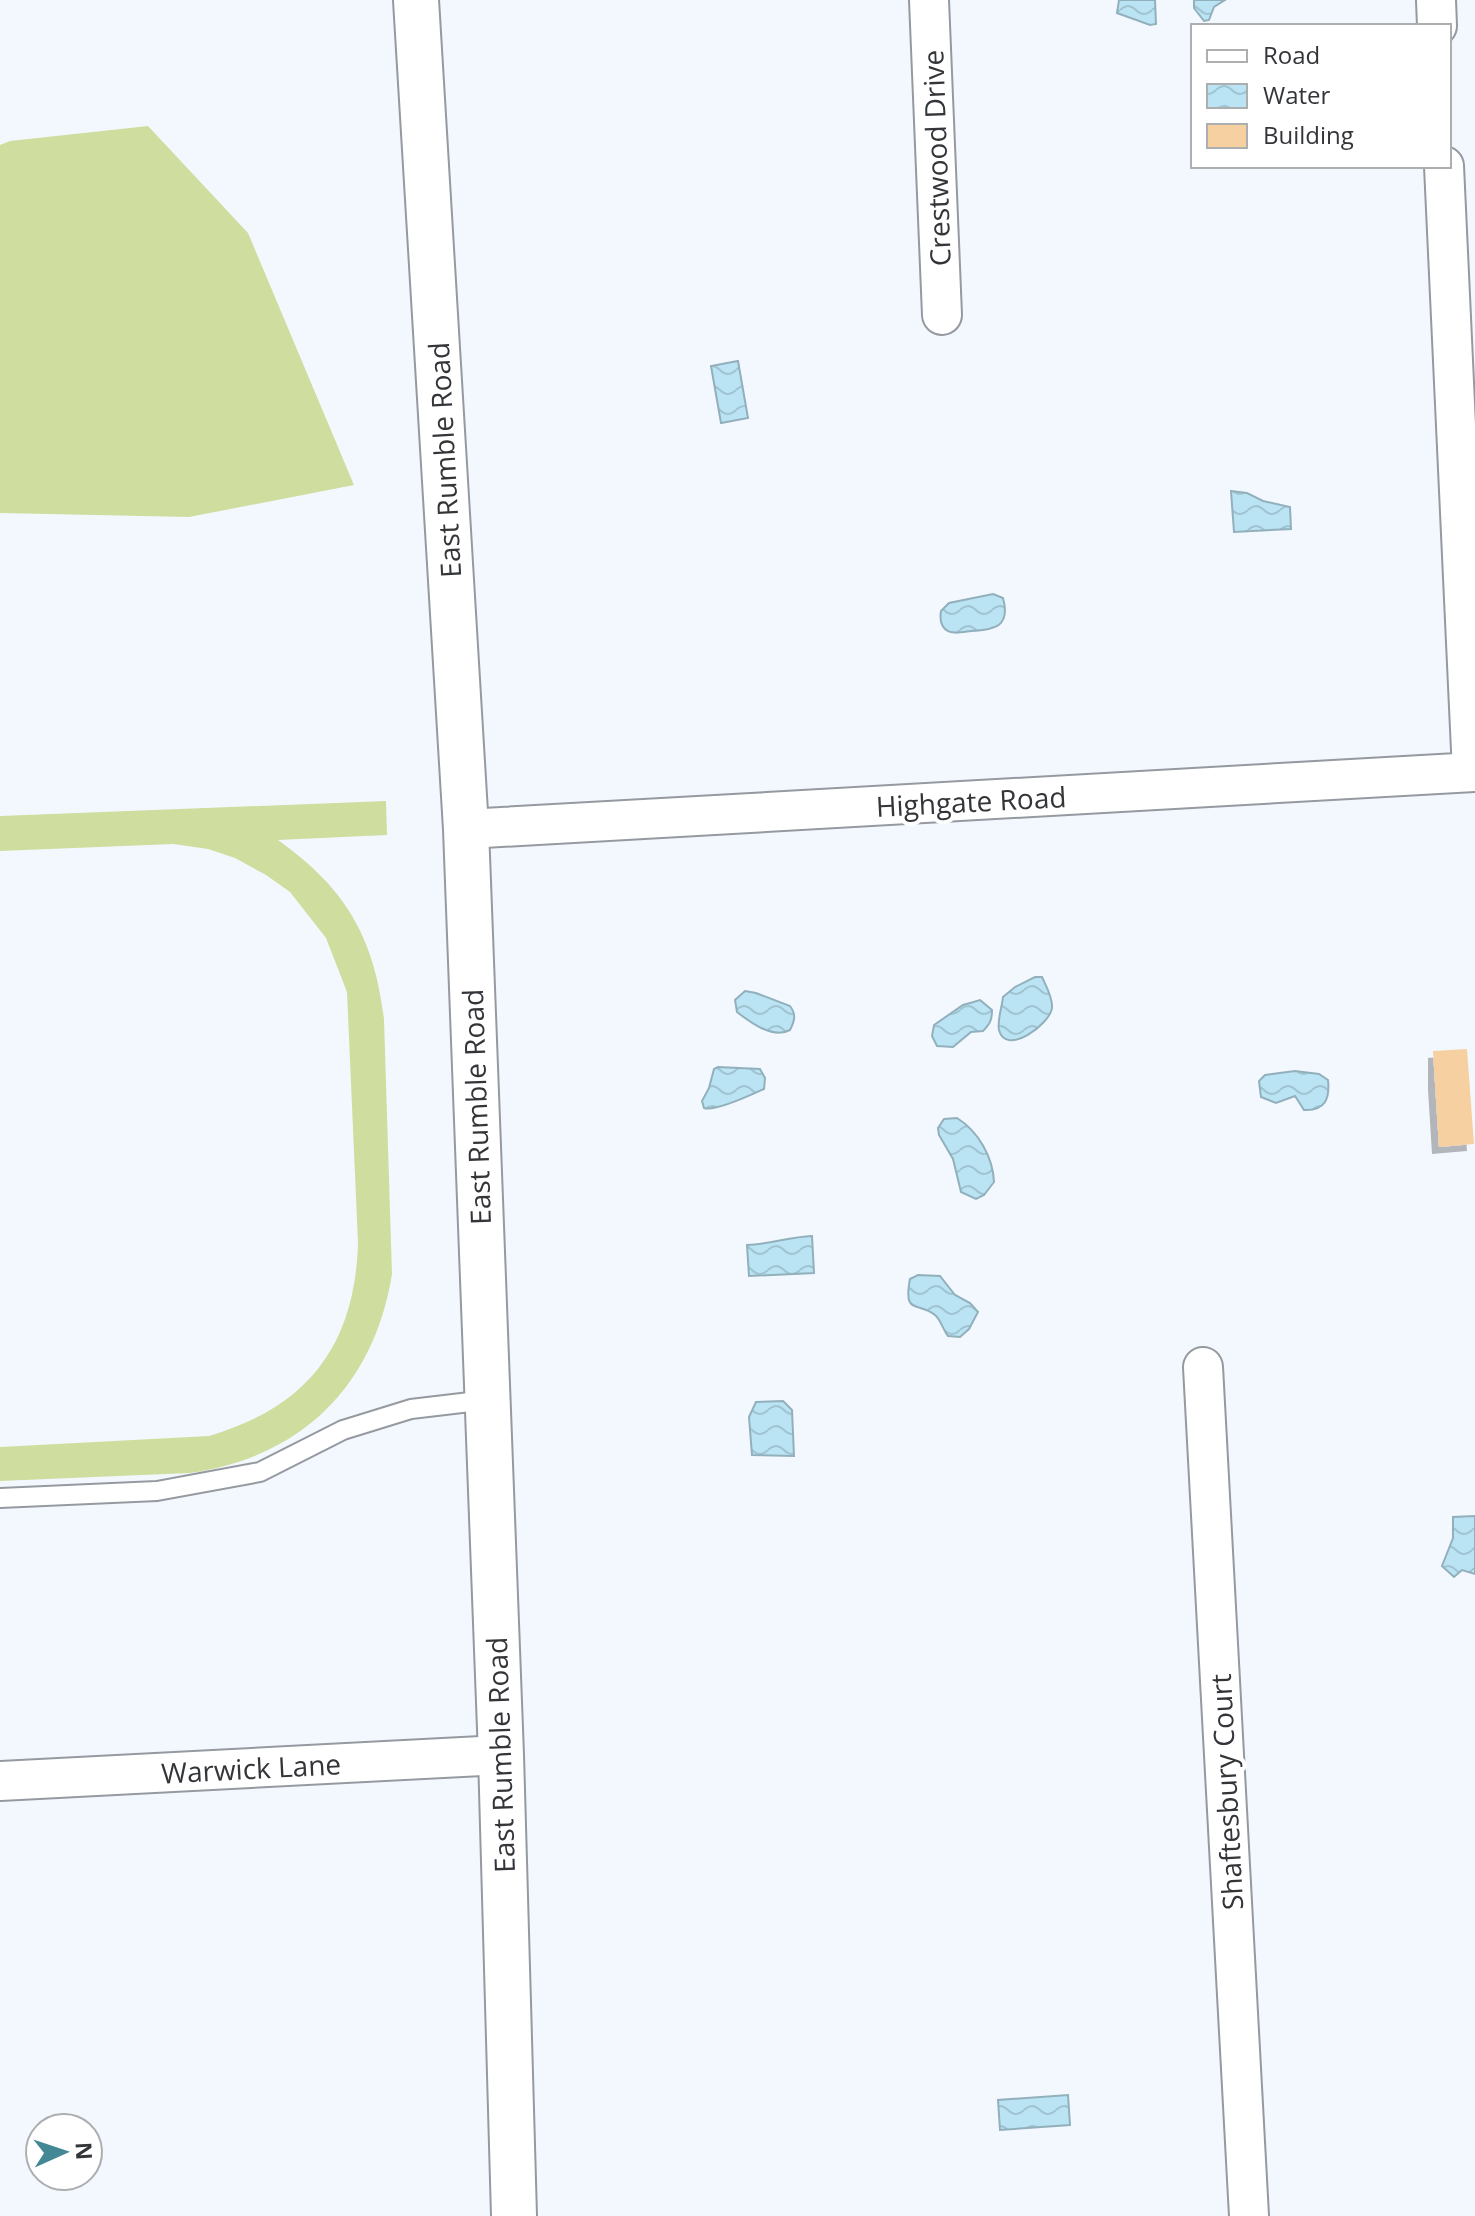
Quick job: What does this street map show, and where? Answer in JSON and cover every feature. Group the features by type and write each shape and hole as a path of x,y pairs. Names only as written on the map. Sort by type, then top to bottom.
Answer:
{"street":[{"name":"East Rumble Road","path":"416,0 466,829 501,1755 514,2216"},
{"name":"Crestwood Drive","path":"929,0 942,315"},
{"path":"1436,0 1437,24"},
{"path":"1444,168 1473,772"},
{"name":"Highgate Road","path":"466,829 1473,772"},
{"name":"Shaftesbury Court","path":"1203,1367 1249,2216"},
{"name":"Warwick Lane","path":"0,1781 501,1755"}],"lane":[{"path":"0,1498 157,1491 260,1472 357,1426 411,1409 487,1400"}],"green space":[{"path":"148,126 248,233 354,485 189,517 0,513 0,145 10,141"},
{"path":"386,801 387,835 278,840 321,877 352,916 373,963 379,989 384,1019 392,1274 383,1314 369,1350 350,1382 326,1410 298,1433 266,1451 230,1464 190,1473 0,1481 0,1447 209,1436 244,1424 274,1408 299,1389 320,1367 336,1341 355,1279 358,1243 347,992 326,938 290,892 235,858 208,849 173,844 0,851 0,816"}],"water":[{"path":"1119,0 1155,0 1156,24 1150,25 1117,13"},
{"path":"1194,0 1225,0 1214,7 1209,20 1204,21 1194,8"},
{"path":"738,361 748,418 721,423 711,366"},
{"path":"1231,491 1290,507 1291,529 1234,532"},
{"path":"993,594 1003,598 1005,608 999,625 987,630 957,633 943,627 941,611 949,603"},
{"path":"1035,977 1042,977 1049,992 1052,1008 1049,1015 1027,1035 1010,1040 1003,1037 999,1030 999,1018 1003,997"},
{"path":"745,991 790,1006 794,1021 790,1030 769,1031 737,1012 735,1000"},
{"path":"980,1000 992,1010 989,1024 983,1031 971,1032 953,1047 937,1046 932,1036 934,1025 963,1005"},
{"path":"714,1069 760,1069 765,1078 764,1089 724,1105 704,1108 702,1101"},
{"path":"1295,1071 1319,1074 1328,1080 1327,1098 1321,1106 1304,1110 1295,1096 1276,1103 1261,1097 1259,1081 1265,1075"},
{"path":"957,1118 978,1137 993,1173 994,1182 984,1195 976,1199 961,1192 953,1159 939,1135 938,1128 944,1119"},
{"path":"812,1236 814,1273 749,1276 747,1245"},
{"path":"918,1275 940,1276 955,1295 970,1303 978,1312 969,1329 960,1337 948,1336 935,1315 910,1303 910,1279"},
{"path":"783,1401 792,1410 794,1456 752,1455 749,1417 756,1402"},
{"path":"1475,1516 1475,1574 1462,1570 1454,1577 1442,1566 1453,1538 1453,1517"},
{"path":"1068,2095 1070,2125 1000,2130 998,2100"}],"building":[{"path":"1467,1049 1474,1144 1439,1147 1433,1051"}]}
